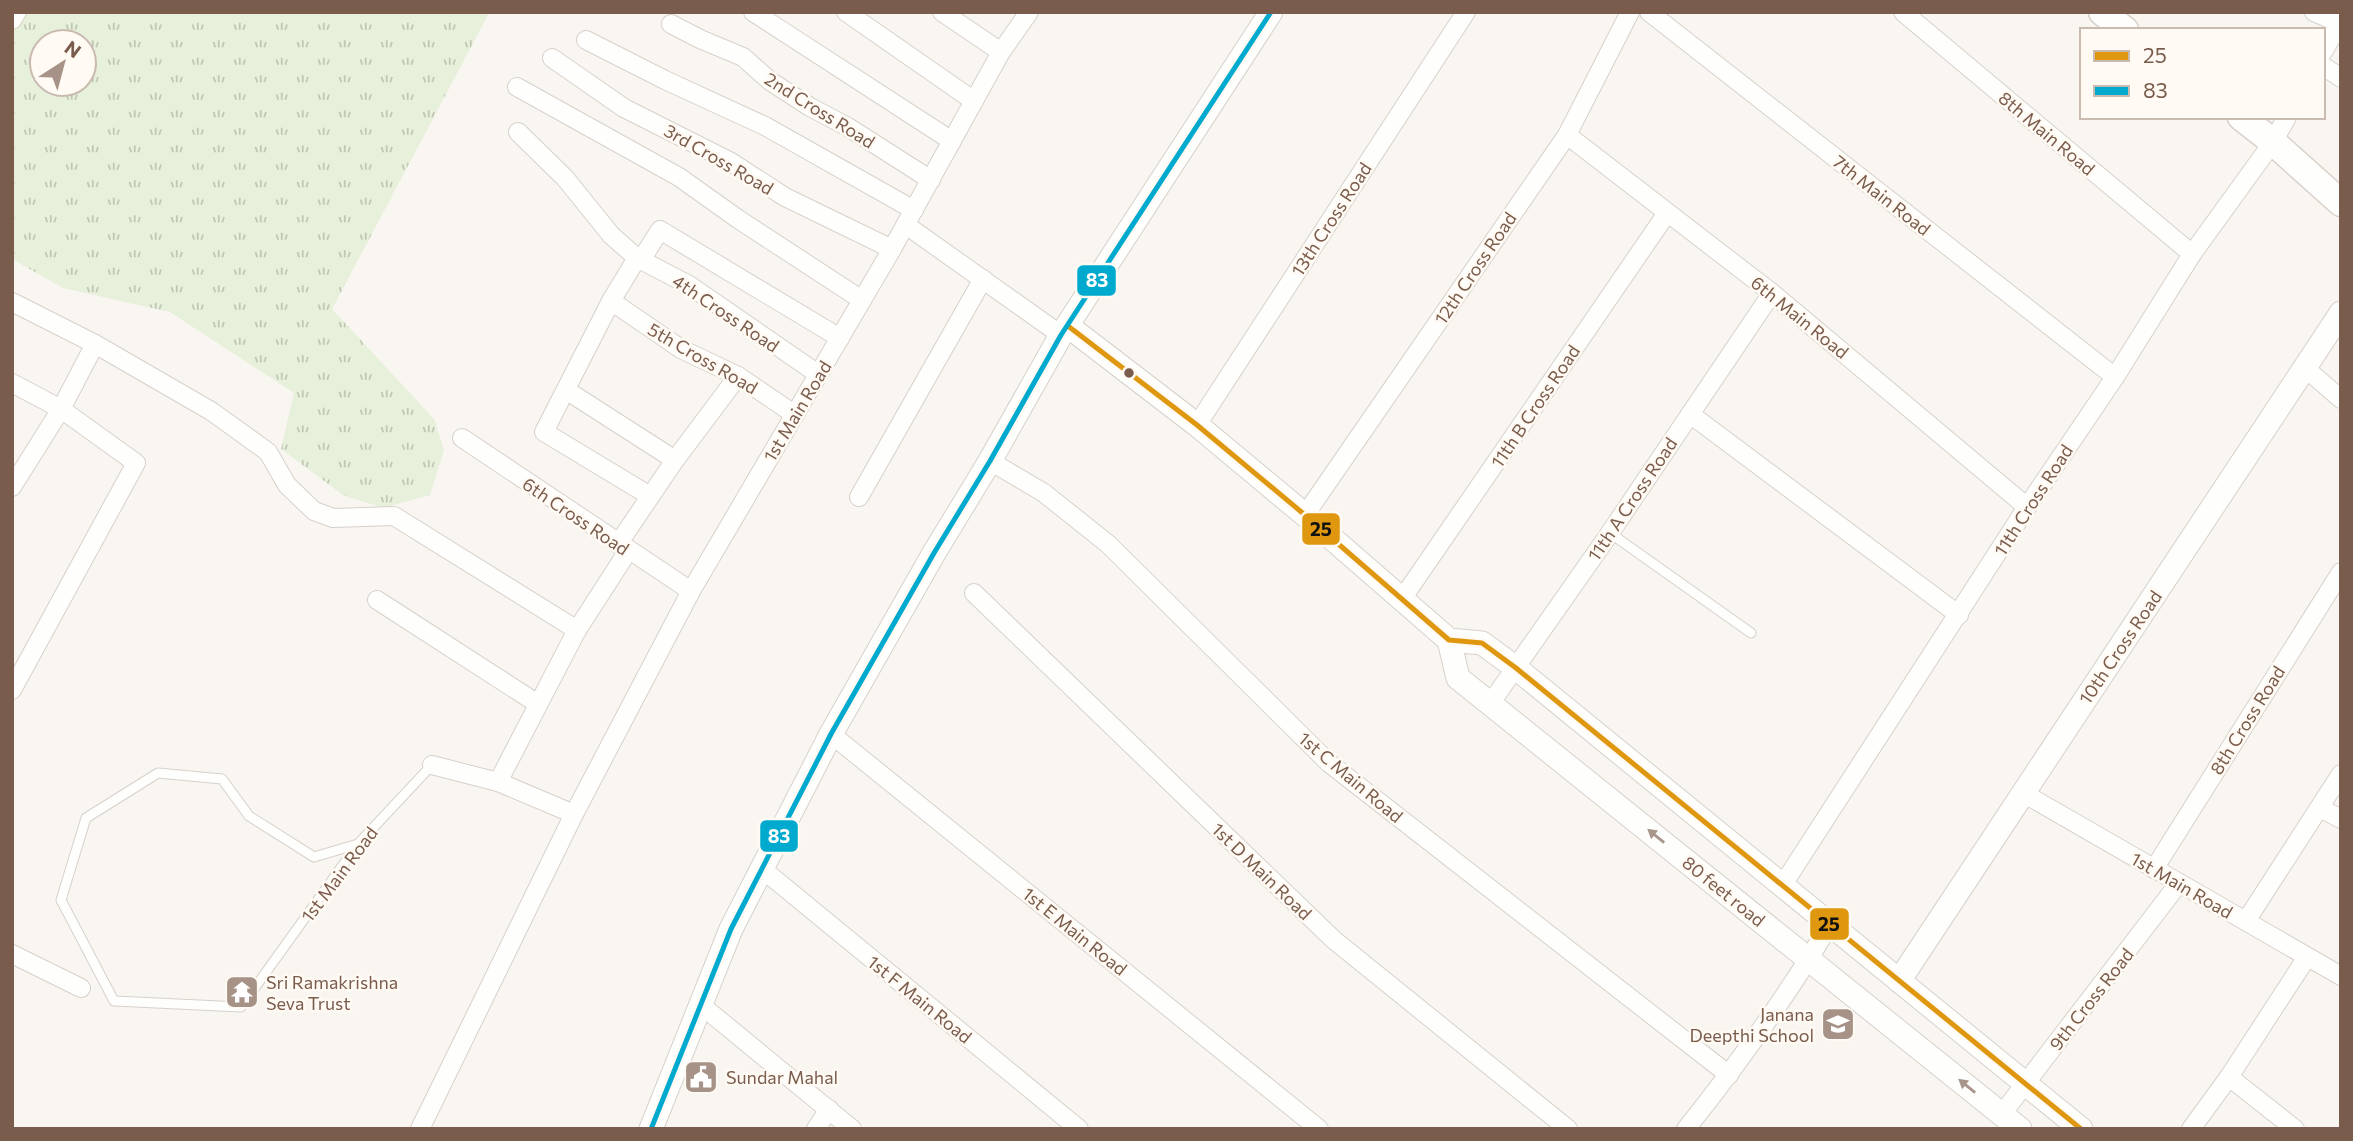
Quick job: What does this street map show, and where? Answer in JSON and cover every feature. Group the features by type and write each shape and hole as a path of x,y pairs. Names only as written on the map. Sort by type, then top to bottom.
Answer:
{"main road":[{"path":"2102,12 2123,28"},
{"path":"2244,119 2341,203"}],"street":[{"path":"12,20 17,12"},
{"path":"753,12 952,141"},
{"path":"846,12 974,101"},
{"path":"942,12 1001,52"},
{"name":"1st Main Road","path":"420,1129 574,814 691,592 910,218 1001,52 1029,12"},
{"path":"650,1129 731,929 831,734 1064,330 1271,12"},
{"name":"13th Cross Road","path":"1197,425 1466,12"},
{"name":"12th Cross Road","path":"1305,515 1567,135 1630,12"},
{"name":"7th Main Road","path":"1649,12 2115,377"},
{"name":"8th Main Road","path":"1903,12 2192,254"},
{"path":"2314,12 2340,22 2325,48"},
{"name":"2nd Cross Road","path":"671,24 743,57 770,81 931,180"},
{"path":"586,40 765,126 910,218 983,279 1064,330 1197,425 1449,640 1482,643 1516,668 2081,1129"},
{"name":"3rd Cross Road","path":"552,58 624,108 732,162 785,197 892,249"},
{"path":"2325,67 2341,78"},
{"path":"517,87 679,177 862,300"},
{"name":"11th Cross Road","path":"1782,886 2027,507 2115,377 2192,254 2273,142 2286,119"},
{"name":"4th Cross Road","path":"518,132 565,178 611,235 639,259 689,285 818,374"},
{"name":"6th Main Road","path":"1567,135 1772,293 2027,507"},
{"name":"11th B Cross Road","path":"1402,599 1667,214"},
{"path":"650,496 544,432 611,302 660,230 840,338"},
{"path":"859,497 983,279"},
{"name":"11th A Cross Road","path":"1490,704 1610,533 1772,293"},
{"path":"12,302 95,344 211,411 268,452 287,485 314,511 333,518 394,516 577,630"},
{"name":"5th Cross Road","path":"611,302 681,349 738,376 794,415"},
{"name":"10th Cross Road","path":"1899,981 2341,313"},
{"path":"12,487 61,409 95,344"},
{"path":"2305,368 2341,399"},
{"path":"498,782 650,496 738,376"},
{"path":"12,383 61,409 136,463 12,690"},
{"path":"566,390 675,460"},
{"path":"1690,414 1959,615"},
{"name":"6th Cross Road","path":"462,438 691,592"},
{"name":"1st C Main Road","path":"990,461 1044,493 1108,544 1329,763 1729,1075"},
{"name":"8th Cross Road","path":"2154,869 2341,572"},
{"name":"1st D Main Road","path":"974,593 1334,940 1568,1129"},
{"path":"377,600 538,704"},
{"name":"80 feet road","path":"1449,640 1458,678 2020,1129"},
{"name":"1st E Main Road","path":"831,734 1319,1129"},
{"name":"1st Main Road","path":"432,765 498,782 574,814"},
{"path":"2246,921 2341,774"},
{"name":"1st Main Road","path":"2023,793 2341,976"},
{"path":"2320,808 2341,819"},
{"name":"1st F Main Road","path":"761,868 1079,1129"},
{"name":"9th Cross Road","path":"2002,1114 2179,883"},
{"path":"1686,1129 1729,1075 1830,924"},
{"path":"12,954 81,988"},
{"path":"2191,1129 2229,1077 2307,957"},
{"path":"701,1005 852,1129"},
{"path":"2229,1077 2295,1129"},
{"path":"817,1129 829,1109"}],"lane":[{"path":"1610,533 1751,633"},
{"name":"1st Main Road","path":"358,844 314,857 249,816 222,779 158,773 86,818 61,900 114,1001 241,1007 358,844 432,765"}],"green space":[{"path":"24,12 493,12 488,15 332,309 434,419 444,450 430,495 383,508 343,495 281,449 294,393 170,312 63,288 12,259 12,34"}],"transit line":[{"name":"83","path":"651,1129 731,929 831,734 1061,335 1271,12"},
{"name":"25","path":"1068,326 1197,425 1449,640 1482,643 1516,668 2081,1129"}],"place":[{"name":"Sri Ramakrishna Seva Trust","path":"242,992"},
{"name":"Janana Deepthi School","path":"1838,1024"},
{"name":"Sundar Mahal","path":"701,1077"}]}
